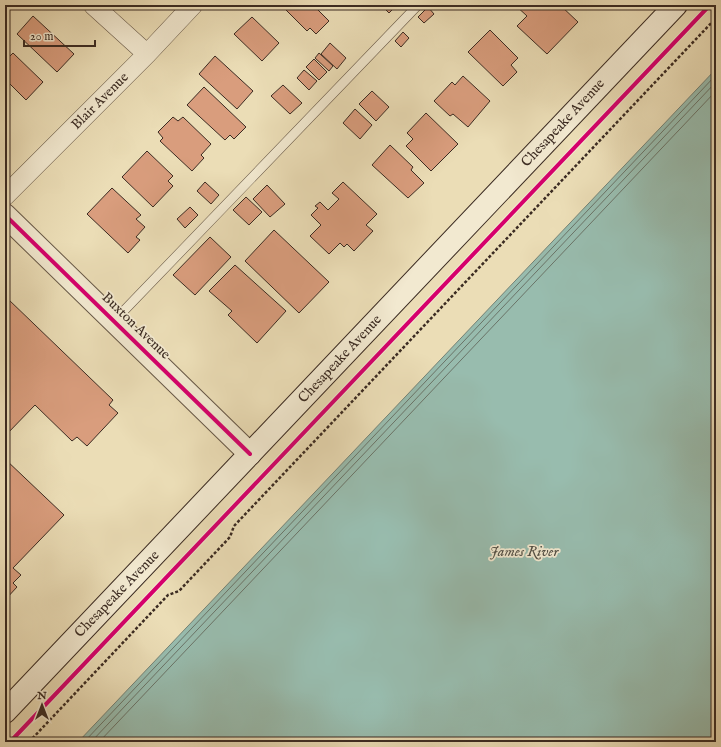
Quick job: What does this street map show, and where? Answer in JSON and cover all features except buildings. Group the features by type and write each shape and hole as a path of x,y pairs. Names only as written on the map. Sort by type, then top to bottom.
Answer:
{"main road":[{"name":"Chesapeake Avenue","path":"5,712 676,5"},
{"name":"Buxton Avenue","path":"5,215 250,454"}],"street":[{"path":"93,5 147,54"},
{"name":"Blair Avenue","path":"5,196 147,54 193,5"}],"lane":[{"path":"114,320 418,5"}],"path":[{"path":"28,742 168,595 179,591 230,537 234,526 716,18"}],"water":[{"name":"James River","path":"716,69 716,742 78,742"}],"cycle path":[{"path":"10,742 710,5"},
{"path":"5,215 250,454"}]}
